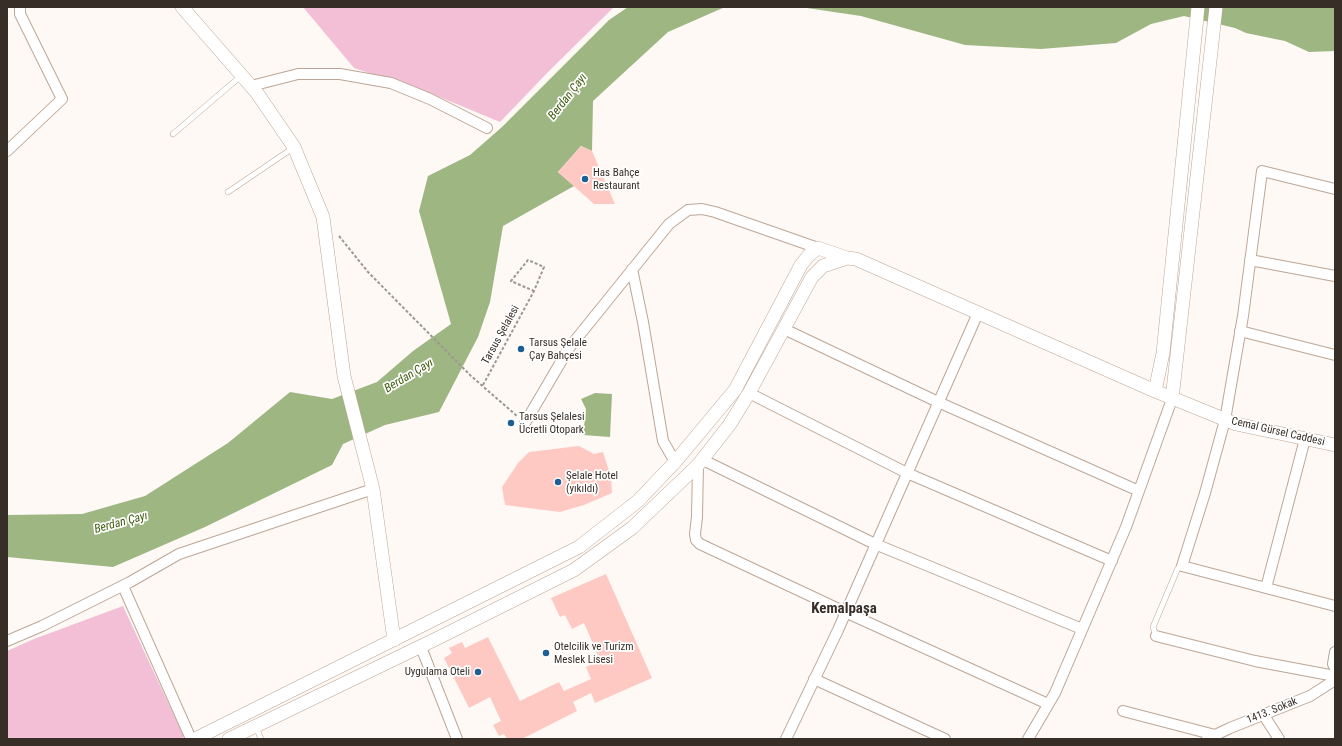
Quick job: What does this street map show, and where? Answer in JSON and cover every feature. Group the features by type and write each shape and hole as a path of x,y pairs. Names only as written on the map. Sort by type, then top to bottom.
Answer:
{"street":[{"path":"7,151 62,99 20,14 20,7"},
{"path":"182,7 257,93 294,148 323,216 344,376 373,489 394,640"},
{"path":"1155,391 1163,352 1198,7"},
{"path":"1028,739 1055,693 1112,561 1126,527 1172,399 1216,7"},
{"path":"251,86 298,74 340,74 391,83 430,98 487,128"},
{"path":"1335,189 1262,171 1240,331 1225,420 1205,493 1182,566 1335,606"},
{"path":"525,424 569,348 669,224 688,210 702,209 715,212 818,248"},
{"path":"195,739 579,547 638,501 674,462 735,390 801,265 809,255 818,248"},
{"name":"Cemal Gürsel Caddesi","path":"818,248 847,258 856,259 1172,399 1225,420 1236,424 1335,445"},
{"path":"229,739 421,647 574,570 632,528 700,463 730,424 749,393 812,277 823,266 847,258"},
{"path":"1250,260 1335,276"},
{"path":"632,270 643,322 663,441 674,462"},
{"path":"786,739 845,612 978,313"},
{"path":"784,329 938,402 1139,491"},
{"path":"1240,331 1335,355"},
{"path":"749,393 907,473 1112,561"},
{"path":"1266,588 1305,439"},
{"path":"700,463 875,544 1082,629"},
{"path":"700,463 695,534 696,540 700,544 845,612 1048,704"},
{"path":"7,641 42,626 123,586 179,554 373,489"},
{"path":"123,586 191,739"},
{"path":"1156,636 1255,661 1335,676"},
{"path":"421,647 457,739"},
{"path":"1335,652 1332,664 1335,668"},
{"path":"814,679 945,739"},
{"name":"1413. Sokak","path":"1211,737 1263,714 1310,696 1335,680"},
{"path":"1123,711 1211,737"},
{"path":"1263,714 1279,739"}],"lane":[{"path":"173,134 242,76"},
{"path":"228,192 294,148"},
{"path":"1156,636 1152,627 1178,568 1182,566"},
{"path":"256,726 261,739"}],"path":[{"path":"338,235 368,272 471,376 525,424"},
{"name":"Tarsus Şelalesi","path":"483,386 534,291 544,267 528,260 511,281 534,291"}],"shaded area":[{"path":"303,7 614,7 500,122 437,96 354,68"},
{"path":"123,606 184,737 179,739 7,739 7,651 34,639"}],"water":[{"name":"Berdan Çayı","path":"628,7 725,7 668,32 593,101 592,151 581,146 558,172 574,186 503,226 490,302 478,337 439,412 385,425 343,444 332,465 205,527 113,567 7,557 7,515 82,514 145,496 228,443 290,392 332,399 377,382 413,351 451,324 419,211 428,176 470,155 502,127 609,20"},
{"path":"800,7 1335,7 1335,51 1309,52 1285,41 1246,33 1235,28 1184,16 1151,24 1116,43 1041,49 965,45 861,16"},
{"path":"595,393 612,394 610,437 583,435 586,409 581,399"}],"building":[{"name":"Has Bahçe Restaurant","path":"581,146 592,151 615,204 594,204 558,172"},
{"name":"Şelale Hotel (yıkıldı)","path":"579,446 594,454 603,452 611,477 612,493 584,505 560,512 505,505 502,487 518,463 529,452"},
{"path":"606,574 652,678 595,703 591,693 573,702 577,711 522,739 507,739 504,734 499,736 493,725 501,721 490,697 469,708 444,658 452,653 449,648 462,642 465,648 488,637 520,701 559,682 564,691 591,679 586,667 600,660 584,623 572,629 565,615 560,617 551,598"}],"place":[{"name":"Has Bahçe Restaurant","path":"585,179"},
{"name":"Tarsus Şelale Çay Bahçesi","path":"521,349"},
{"name":"Tarsus Şelalesi Ücretli Otopark","path":"511,423"},
{"name":"Şelale Hotel (yıkıldı)","path":"558,482"},
{"name":"Otelcilik ve Turizm Meslek Lisesi","path":"546,653"},
{"name":"Uygulama Oteli","path":"478,672"}],"district":[{"name":"Kemalpaşa","path":"844,609"}]}
